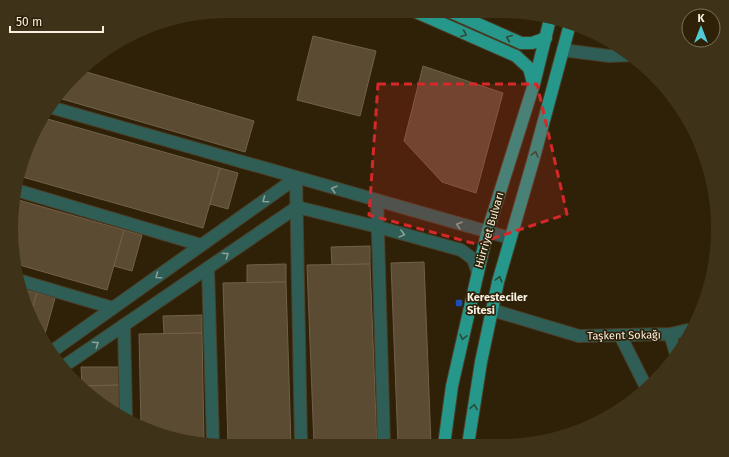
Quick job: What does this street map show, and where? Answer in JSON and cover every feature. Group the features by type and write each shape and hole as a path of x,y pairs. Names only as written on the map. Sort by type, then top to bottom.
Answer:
{"main road":[{"path":"430,18 516,56 529,68 534,84"},
{"path":"465,18 521,43 532,43 546,38"},
{"name":"Hürriyet Bulvarı","path":"445,439 452,386 487,233 534,84 549,24"},
{"name":"Hürriyet Bulvarı","path":"469,439 481,362 498,282 569,29"}],"street":[{"path":"563,50 609,56 621,55"},
{"path":"55,109 487,233 510,238"},
{"path":"296,178 301,439"},
{"path":"55,348 296,178"},
{"path":"21,192 201,246"},
{"path":"377,201 384,439"},
{"path":"67,364 297,207 461,250 473,259 478,273"},
{"path":"208,268 212,439"},
{"path":"25,282 113,308"},
{"name":"Taşkent Sokağı","path":"492,310 579,336 670,334 685,331"},
{"path":"124,325 126,412"},
{"path":"670,334 674,348"},
{"path":"620,335 644,382"}],"highlighted area":[{"path":"378,84 537,84 567,214 476,244 369,215"}],"building":[{"path":"313,36 376,51 360,116 297,100"},
{"path":"423,66 503,93 476,193 442,182 404,141"},
{"path":"88,72 254,121 245,152 62,99"},
{"path":"48,119 220,168 203,228 24,177 34,148"},
{"path":"220,168 238,173 228,209 210,204"},
{"path":"20,200 124,230 107,290 21,266 18,242 18,215"},
{"path":"124,230 142,235 132,271 114,266"},
{"path":"370,246 370,264 332,265 331,247"},
{"path":"424,262 431,439 398,439 391,263"},
{"path":"286,264 286,282 247,283 247,265"},
{"path":"370,264 377,439 314,439 307,265"},
{"path":"286,282 291,439 228,439 223,283"},
{"path":"27,291 37,293 33,306"},
{"path":"37,293 55,298 45,333 40,322 33,306"},
{"path":"202,315 202,333 164,334 163,316"},
{"path":"202,333 204,437 174,432 141,420 139,334"},
{"path":"81,367 119,367 120,385 89,386 82,379"},
{"path":"120,385 121,410 100,396 89,386"}],"place":[{"name":"Keresteciler Sitesi","path":"459,303"}]}
